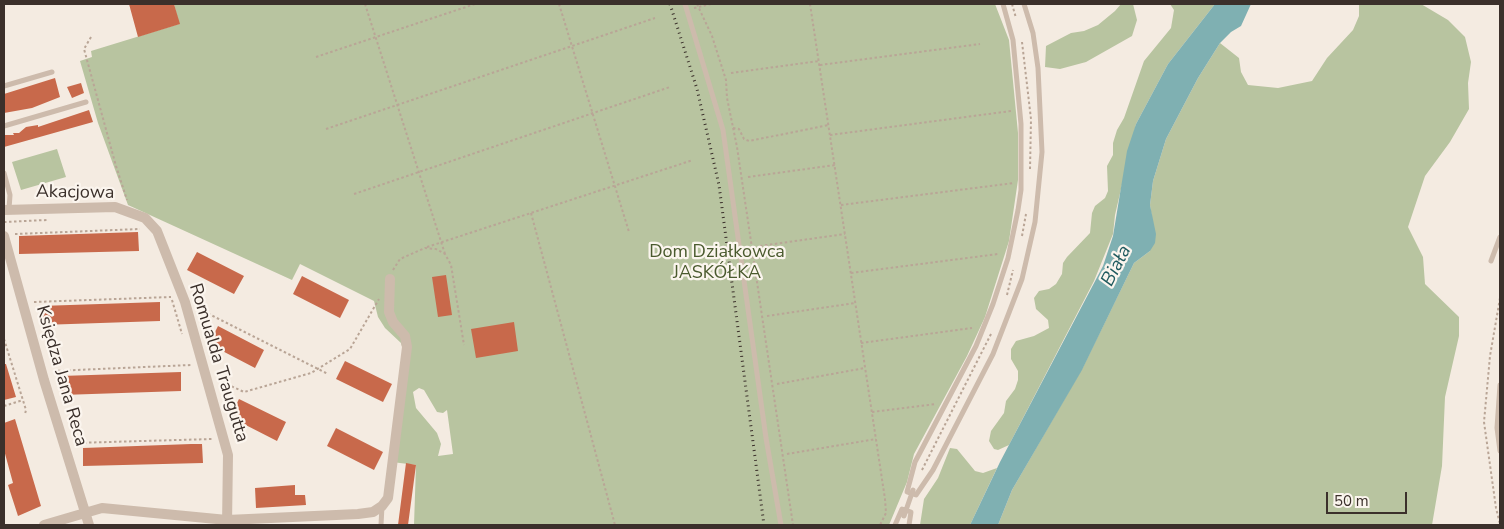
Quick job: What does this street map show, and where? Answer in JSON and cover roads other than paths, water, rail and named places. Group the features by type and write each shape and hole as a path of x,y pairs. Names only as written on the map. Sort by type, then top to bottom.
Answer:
{"street":[{"name":"Akacjowa","path":"6,209 116,208 131,212 141,221"},
{"name":"Romualda Traugutta","path":"141,221 157,231 185,302 228,455 227,523"},
{"name":"Księdza Jana Reca","path":"5,235 62,440 89,525"},
{"path":"44,525 102,508 227,523 358,514 373,512 382,506 388,498 406,347 405,336 393,322 389,312 390,279"}],"lane":[{"path":"686,4 724,130 766,438 781,525"},
{"path":"1003,4 1013,40 1021,124 1021,190 1018,210 1008,258 993,304 976,346 915,462 907,492 912,492 916,495 933,470 979,383 1008,320 1022,279 1038,201 1042,152 1038,68 1033,33 1024,4"},
{"path":"4,86 52,72"},
{"path":"4,126 86,102"},
{"path":"4,173 10,195 6,209"},
{"path":"1491,261 1500,236"},
{"path":"1500,385 1497,428 1500,450"},
{"path":"905,514 912,492"},
{"path":"381,525 382,506"},
{"path":"895,525 902,509 905,514"},
{"path":"905,514 911,512 909,525"}],"water":[{"name":"Biała","path":"1215,4 1251,4 1241,26 1231,32 1220,43 1198,78 1166,139 1153,181 1150,205 1156,234 1155,243 1150,251 1134,263 1082,370 1012,490 998,525 970,525 1000,462 1103,266 1113,236 1127,151 1136,124 1168,64"}],"railway":[{"path":"670,4 697,89 719,185 764,525"}],"park label":[{"name":"Dom Działkowca JASKÓŁKA","path":"717,263"}]}
